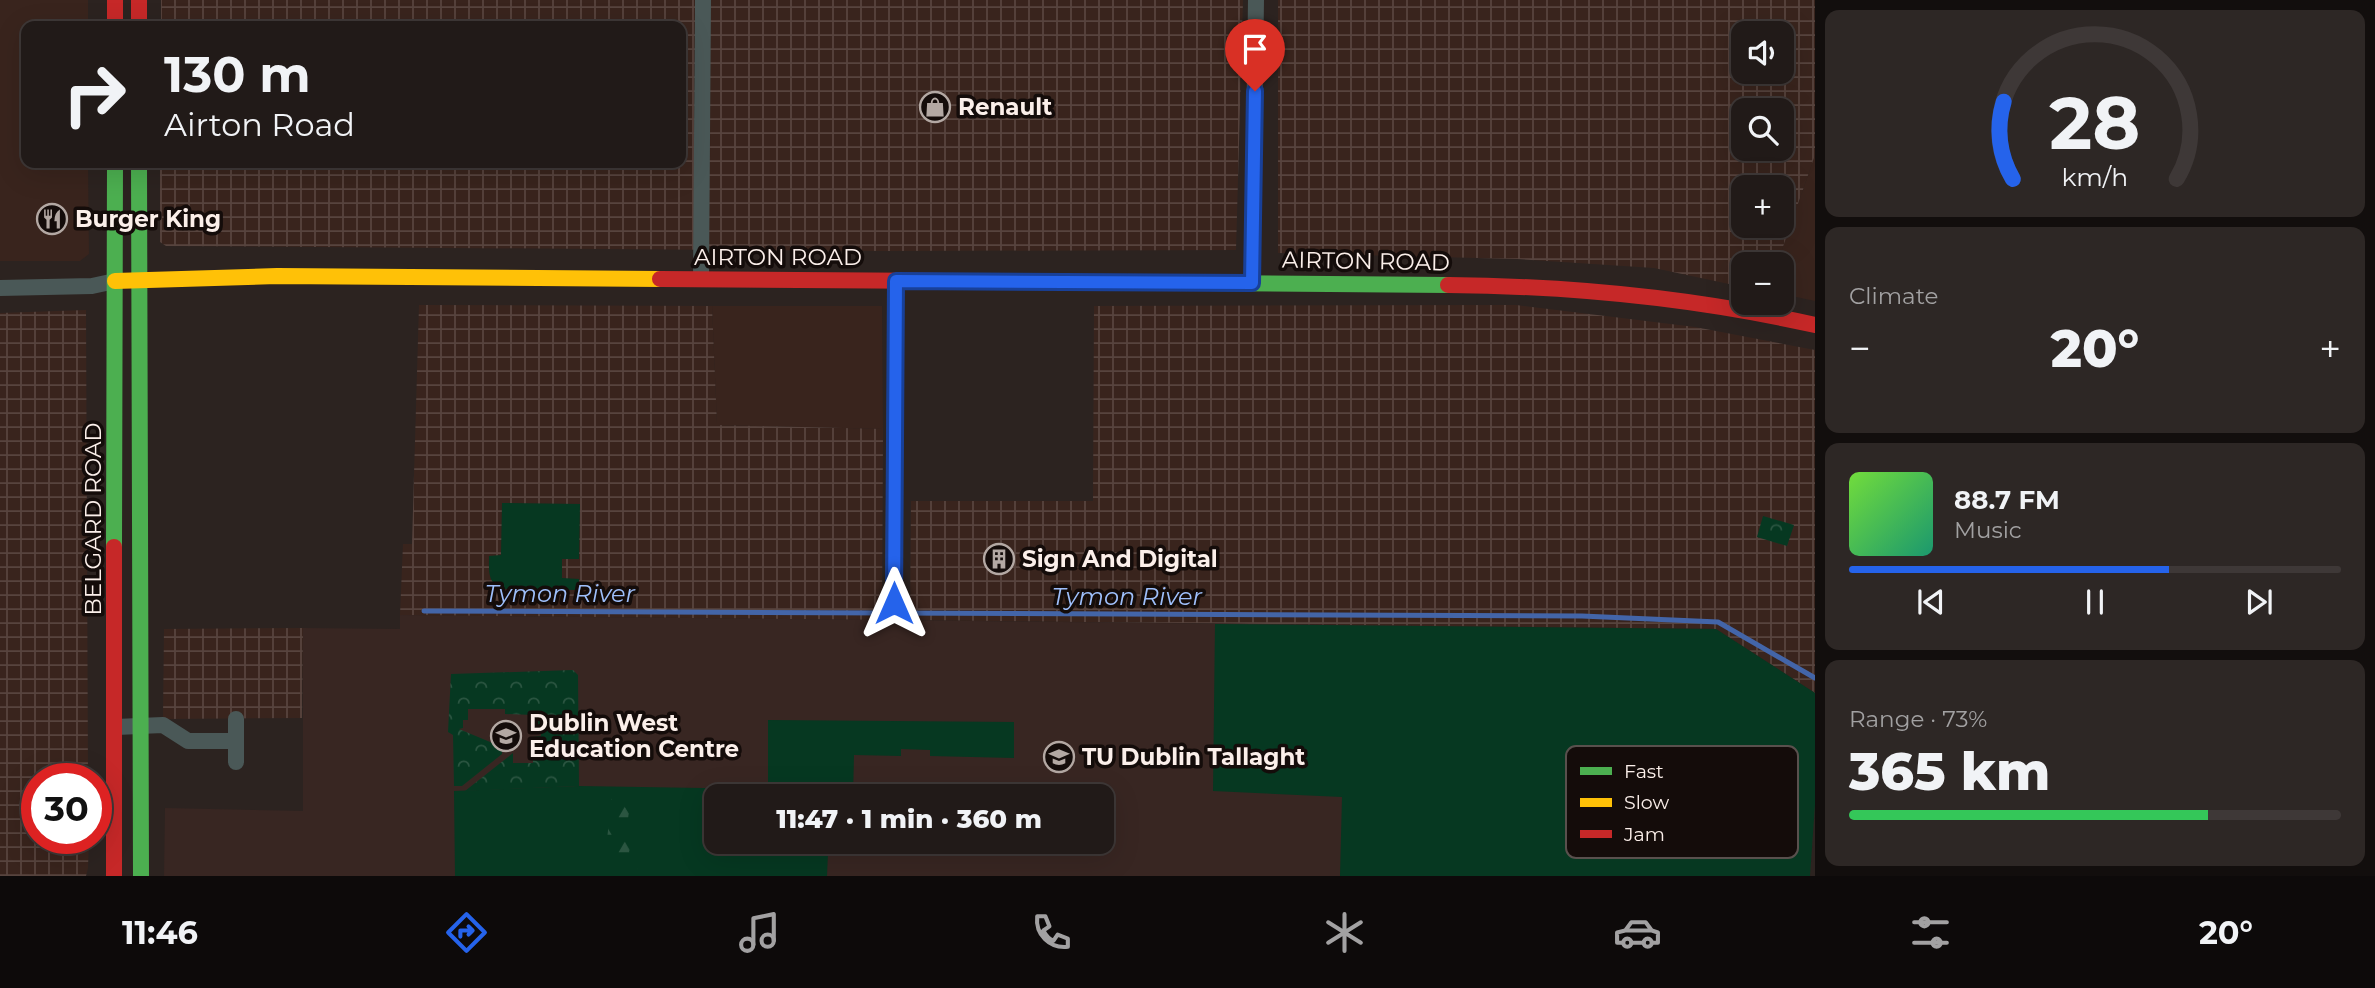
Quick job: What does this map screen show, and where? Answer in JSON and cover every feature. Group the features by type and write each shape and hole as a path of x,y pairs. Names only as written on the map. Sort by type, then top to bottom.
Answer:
{"street":[{"path":"115,0 115,21"},
{"path":"139,0 139,21"},
{"path":"701,279 703,0"},
{"path":"1252,283 1256,0"},
{"name":"BELGARD ROAD","path":"114,876 115,168"},
{"name":"BELGARD ROAD","path":"139,168 141,876"},
{"name":"AIRTON ROAD","path":"116,281 264,276 1579,288 1656,296 1815,325"},
{"path":"0,288 92,286 116,281"},
{"path":"894,603 896,281"},
{"path":"236,719 236,762"},
{"path":"116,727 163,725 188,741 236,741"}],"shaded area":[{"path":"0,0 88,0 88,21 21,21 21,168 88,168 89,254 80,261 0,261"},
{"path":"161,0 1243,0 1236,250 887,251 166,246 160,242 160,168 686,168 686,21 161,21"},
{"path":"1278,0 1815,0 1815,155 1794,215 1794,175 1731,175 1731,238 1786,238 1781,252 1731,252 1731,284 1654,268 1517,259 1278,253"},
{"path":"1815,155 1815,301 1794,297 1794,252 1781,252 1786,238 1794,238 1794,215"},
{"path":"419,305 712,306 717,425 883,429 882,620 400,615 403,544 412,544"},
{"path":"1516,305 1695,327 1815,350 1815,693 1716,629 910,620 911,501 1093,501 1094,306"},
{"path":"712,306 882,306 883,429 717,425"},
{"path":"86,310 88,763 21,763 21,854 88,854 86,876 0,876 0,313"},
{"name":"TU Dublin Tallaght","path":"400,615 1716,629 1815,693 1815,805 1810,876 164,876 165,808 303,811 303,628 400,629"},
{"path":"303,628 302,718 163,719 164,629"}],"green space":[{"path":"502,503 580,504 579,559 562,559 562,578 579,579 579,590 505,589 492,581 489,556 501,555"},
{"path":"1763,516 1794,525 1787,546 1757,537"},
{"path":"1215,624 1716,629 1815,693 1815,805 1810,876 1340,876 1342,797 1213,791"},
{"path":"573,670 578,675 579,786 465,791 513,753 513,763 533,763 532,737 541,736 541,730 535,730 534,715 505,714 505,709 468,709 468,720 463,720 463,728 459,729 502,747 502,754 462,786 454,786 453,735 448,732 451,674"},
{"path":"768,720 1014,722 1014,758 930,756 930,750 901,749 901,756 854,755 853,784 768,784"},
{"path":"579,786 704,788 704,854 828,854 827,876 455,876 454,791"},
{"path":"618,789 625,792 629,798 625,807 629,813 631,835 629,852 638,868 633,876 612,876 614,855 606,844 611,798 613,792"}],"waterway":[{"name":"Tymon River","path":"424,611 1582,616 1718,622 1815,678"}],"traffic: fast":[{"path":"114,547 115,168"},
{"path":"139,168 141,876"},
{"path":"1078,282 1448,285"}],"traffic: slow":[{"path":"115,281 277,276 660,279"}],"traffic: jam":[{"path":"115,0 115,21"},
{"path":"139,0 139,21"},
{"path":"660,279 1078,282"},
{"path":"1448,285 1633,295 1815,325"},
{"path":"114,547 114,876"}],"place":[{"name":"Renault","path":"935,107"},
{"name":"Burger King","path":"52,219"},
{"name":"Sign And Digital","path":"999,559"},
{"name":"Dublin West Education Centre","path":"506,736"},
{"name":"TU Dublin Tallaght","path":"1059,757"}],"route":[{"path":"894,603 896,281 1252,283 1255,91"}]}
